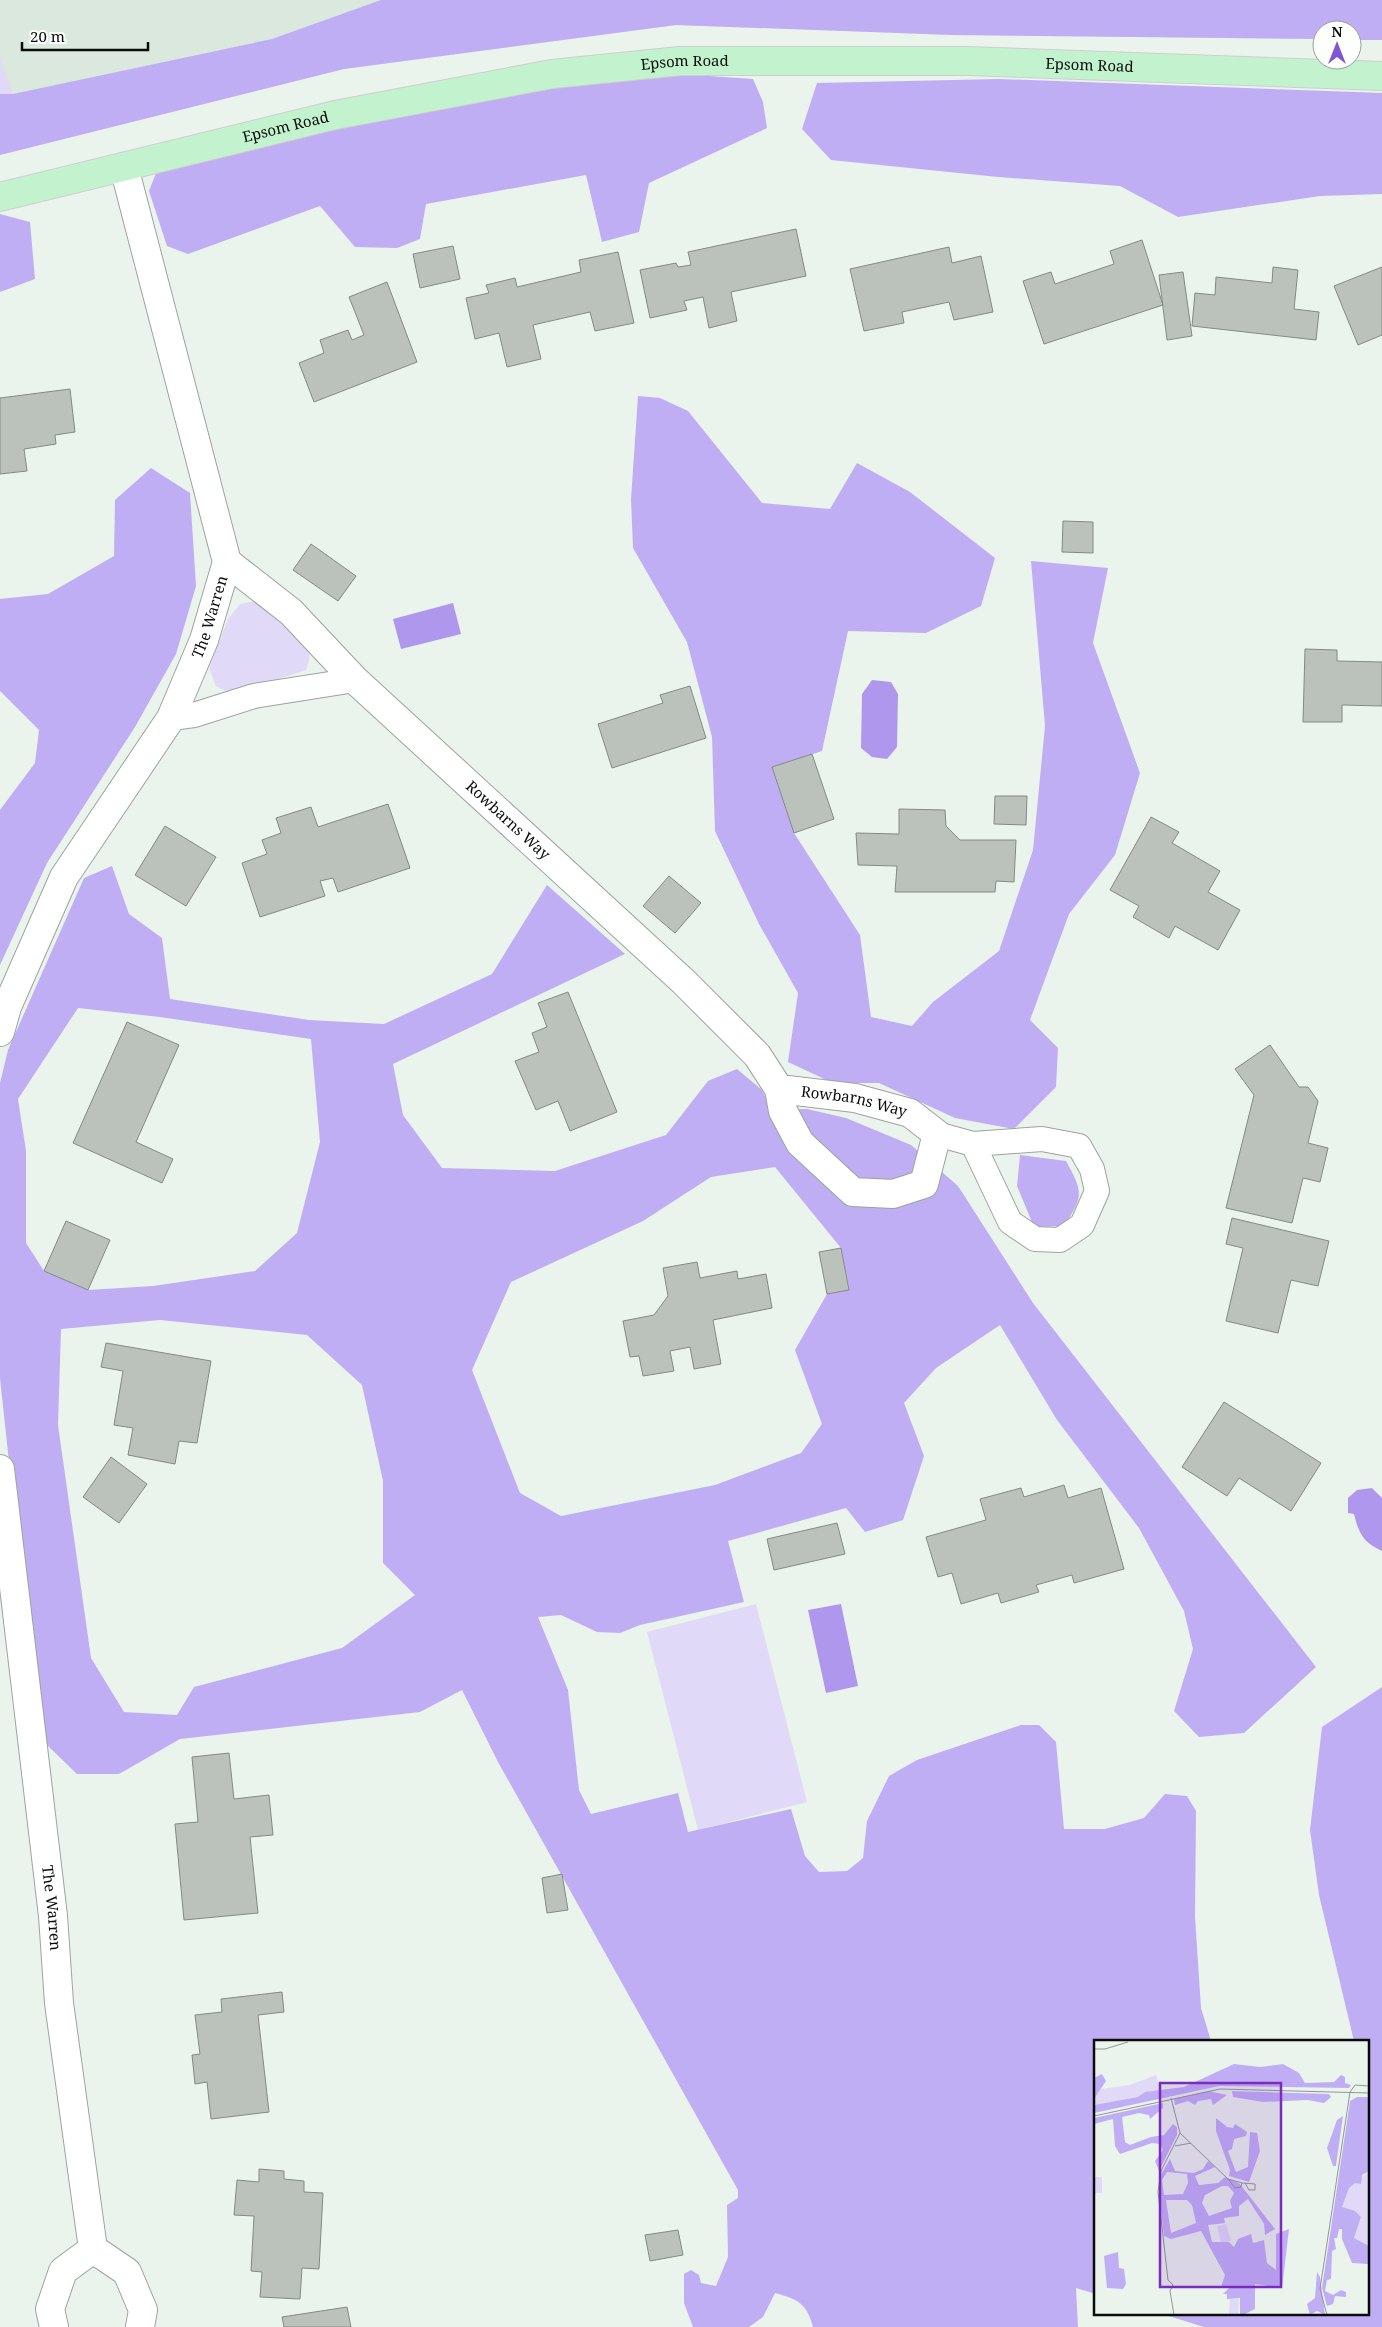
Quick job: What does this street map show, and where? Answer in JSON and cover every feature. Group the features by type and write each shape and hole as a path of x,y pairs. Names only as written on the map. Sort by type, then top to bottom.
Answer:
{"main road":[{"name":"Epsom Road","path":"0,197 354,111 552,74 680,61 968,61 1382,76"}],"street":[{"name":"The Warren","path":"0,1032 7,1007 64,877 171,718 204,640 227,562 124,167"},
{"name":"Rowbarns Way","path":"227,562 291,612 355,680 684,982 757,1055 779,1089 783,1111 800,1143 853,1192 893,1194 924,1184 937,1134 910,1113 855,1098 779,1089"},
{"name":"The Warren","path":"0,1469 53,1916 59,2003 93,2249"},
{"path":"54,2327 50,2309 63,2271 93,2249 127,2272 143,2310 140,2327"}],"lane":[{"path":"171,718 194,714 254,696 355,680"},
{"path":"937,1134 973,1144 1042,1139 1079,1146 1092,1169 1097,1191 1082,1224 1060,1240 1044,1240 1036,1239 1010,1222 973,1144"}],"shaded area":[{"path":"0,0 1382,0 1382,40 1362,40 1362,20 1312,20 1312,39 952,35 676,25 344,69 0,155"},
{"path":"381,0 1382,0 1382,40 1362,40 1362,20 1312,20 1312,39 952,35 676,25 344,69 0,155 0,94 13,94 272,39"},
{"path":"0,57 13,94 0,94"},
{"path":"679,74 753,79 763,102 767,128 649,183 639,232 602,242 586,175 426,204 420,239 397,248 355,247 320,206 188,254 167,246 149,191 156,173 353,123 542,88"},
{"path":"999,79 1382,93 1382,194 1320,196 1178,217 1120,186 998,177 831,160 802,129 817,83"},
{"path":"0,214 30,222 35,279 0,292"},
{"path":"638,396 660,398 688,411 762,503 830,509 857,463 910,492 995,558 981,606 926,633 848,631 822,751 772,767 794,833 860,935 871,1017 912,1026 933,1002 999,951 1033,850 1045,726 1031,561 1108,568 1093,643 1140,773 1115,855 1069,914 1030,1020 1058,1048 1056,1087 1014,1129 955,1118 879,1083 833,1083 788,1062 798,993 759,924 715,831 712,737 687,642 633,548 631,499"},
{"path":"151,468 190,493 196,586 176,654 135,727 47,863 0,965 0,810 35,763 39,730 0,691 0,599 48,594 114,556 115,500"},
{"path":"255,601 300,636 308,647 309,662 306,670 232,694 216,686 209,668 228,619 240,604"},
{"path":"453,603 461,634 401,649 393,619"},
{"path":"872,680 891,682 898,694 897,747 887,759 872,757 861,748 862,694"},
{"path":"112,866 129,914 162,938 170,999 309,1020 384,1024 492,974 547,885 625,954 393,1064 403,1115 442,1168 555,1171 666,1135 708,1081 737,1069 762,1090 771,1109 807,1109 846,1118 911,1145 958,1186 1033,1303 1316,1667 1244,1733 1199,1737 1174,1711 1193,1649 1184,1611 1139,1528 1057,1420 1000,1325 936,1368 904,1403 924,1456 903,1520 865,1532 846,1508 728,1541 744,1602 640,1625 620,1633 597,1632 561,1615 538,1617 568,1690 579,1790 591,1814 678,1793 688,1832 791,1809 805,1856 819,1872 847,1871 863,1858 867,1821 889,1776 917,1760 1021,1725 1039,1725 1056,1742 1064,1829 1105,1829 1144,1818 1165,1794 1187,1796 1196,1811 1195,1917 1201,2008 1211,2040 1094,2040 1094,2293 1076,2288 1078,2327 813,2327 808,2312 800,2303 775,2293 763,2317 749,2327 693,2327 684,2303 684,2274 691,2270 699,2275 701,2283 716,2286 728,2257 727,2205 738,2198 738,2190 498,1762 462,1690 420,1712 180,1739 119,1774 77,1774 47,1745 33,1685 0,1378 0,1083 8,1050 84,878","holes":["78,1008 160,1017 311,1039 320,1142 297,1233 255,1271 153,1286 88,1290 44,1271 26,1243 26,1151 18,1099","775,1167 841,1248 849,1289 827,1294 795,1350 822,1424 801,1453 715,1485 561,1516 520,1493 472,1370 511,1282 643,1221 711,1177","160,1320 307,1335 362,1385 383,1481 383,1563 415,1595 342,1648 194,1687 177,1715 124,1712 91,1658 58,1425 61,1329"]},
{"path":"1020,1155 1066,1161 1076,1180 1079,1194 1075,1208 1064,1226 1034,1227 1017,1186"},
{"path":"1372,1488 1382,1498 1382,1551 1366,1541 1360,1532 1354,1514 1348,1513 1348,1498 1357,1490"},
{"path":"756,1604 807,1802 698,1830 647,1632"},
{"path":"841,1604 858,1686 826,1693 808,1610"},
{"path":"1382,1687 1382,2327 1204,2327 1162,2314 1370,2314 1370,2040 1354,2040 1319,1895 1310,1830 1322,1727"}],"building":[{"path":"796,229 806,276 731,292 737,321 709,328 703,297 684,301 687,310 650,318 640,270 676,263 678,267 691,265 688,252"},
{"path":"1142,240 1163,305 1044,344 1023,281 1051,272 1055,284 1114,264 1110,251"},
{"path":"453,246 460,279 420,288 413,254"},
{"path":"949,247 952,263 981,256 993,312 954,320 949,302 902,312 904,323 864,331 850,269"},
{"path":"618,252 634,323 595,331 590,312 533,325 541,359 507,367 499,333 475,339 466,298 489,293 486,285 515,278 517,287 581,272 579,260"},
{"path":"1273,267 1298,270 1294,309 1319,312 1316,340 1192,326 1195,293 1215,295 1216,277 1272,283"},
{"path":"1382,267 1382,335 1358,345 1334,286"},
{"path":"1183,272 1192,336 1167,340 1159,275"},
{"path":"387,282 417,362 314,402 299,363 324,353 320,340 348,330 352,340 364,335 349,297"},
{"path":"70,389 75,432 55,435 56,444 24,449 27,471 0,474 0,398"},
{"path":"1063,521 1093,522 1093,553 1062,552"},
{"path":"311,544 356,576 338,601 293,570"},
{"path":"1305,649 1337,650 1337,661 1382,662 1382,706 1342,705 1342,722 1303,722"},
{"path":"690,686 706,738 612,768 598,724 663,703 660,695"},
{"path":"812,754 834,819 794,833 772,767"},
{"path":"995,796 1027,796 1026,825 994,824"},
{"path":"388,804 410,868 338,892 333,878 320,881 325,896 260,917 242,863 267,854 262,840 281,833 276,818 311,807 318,827"},
{"path":"899,809 945,810 946,826 960,840 1016,840 1014,882 996,881 995,892 895,892 897,866 858,865 856,833 899,834"},
{"path":"1151,817 1179,832 1172,843 1220,871 1208,892 1240,910 1218,950 1175,926 1169,938 1133,917 1139,906 1110,890"},
{"path":"165,826 216,857 186,906 135,875"},
{"path":"669,876 701,903 675,933 643,906"},
{"path":"568,992 617,1112 570,1131 558,1101 536,1110 515,1061 539,1052 532,1033 547,1027 538,1003"},
{"path":"127,1022 179,1045 136,1142 173,1159 162,1183 73,1143"},
{"path":"1270,1045 1299,1087 1308,1087 1318,1101 1308,1143 1328,1148 1320,1182 1303,1178 1292,1223 1226,1208 1254,1095 1235,1069"},
{"path":"1232,1218 1329,1241 1318,1286 1291,1280 1278,1333 1226,1321 1243,1248 1226,1244"},
{"path":"66,1221 110,1240 88,1290 44,1271"},
{"path":"841,1248 849,1290 827,1294 819,1252"},
{"path":"697,1262 700,1278 737,1271 738,1279 766,1274 772,1308 713,1320 721,1364 694,1369 690,1347 670,1351 674,1371 643,1376 639,1356 630,1357 623,1321 654,1315 668,1296 663,1268"},
{"path":"106,1343 211,1361 197,1443 179,1441 175,1464 128,1455 133,1428 114,1425 123,1371 101,1367"},
{"path":"1224,1402 1321,1463 1291,1511 1239,1478 1227,1496 1182,1467"},
{"path":"111,1457 147,1484 119,1523 83,1497"},
{"path":"1064,1485 1068,1498 1101,1488 1124,1569 1074,1583 1072,1575 1036,1585 1039,1592 1001,1603 998,1593 961,1604 952,1573 938,1577 926,1537 986,1520 980,1499 1021,1488 1024,1497"},
{"path":"837,1523 845,1554 774,1570 767,1539"},
{"path":"229,1753 234,1799 269,1795 273,1835 250,1837 258,1913 184,1920 175,1824 198,1822 192,1757"},
{"path":"562,1874 568,1910 547,1913 542,1878"},
{"path":"282,1992 284,2012 258,2015 269,2112 211,2119 207,2082 195,2084 192,2055 200,2054 195,2015 222,2012 221,1999"},
{"path":"259,2169 284,2171 284,2179 304,2181 304,2192 323,2193 319,2269 302,2268 300,2299 260,2297 262,2272 251,2271 254,2216 234,2215 237,2180 259,2182"},
{"path":"678,2230 683,2255 650,2261 645,2235"},
{"path":"347,2307 351,2327 284,2327 282,2317"}]}
